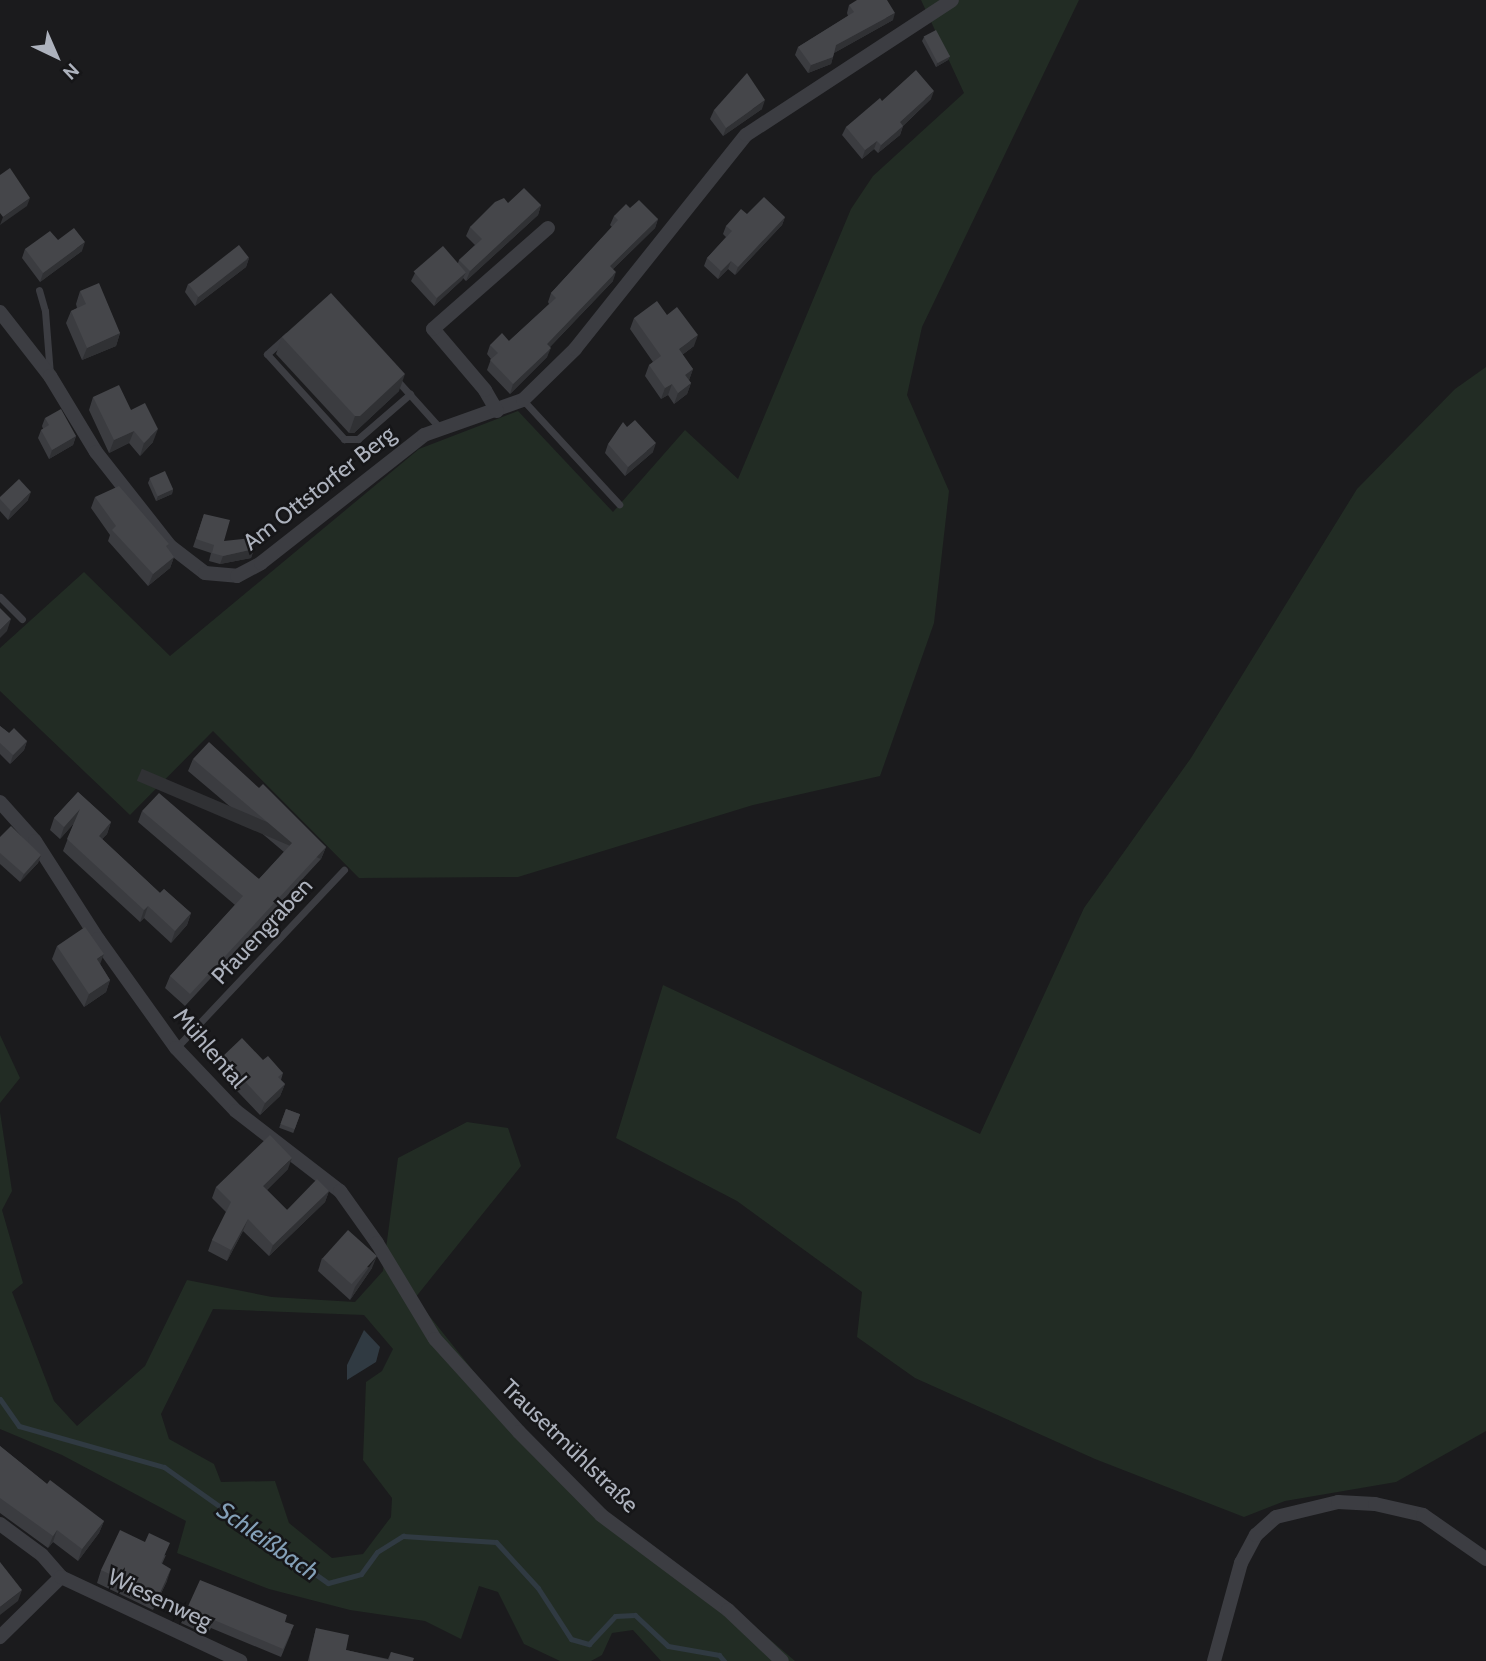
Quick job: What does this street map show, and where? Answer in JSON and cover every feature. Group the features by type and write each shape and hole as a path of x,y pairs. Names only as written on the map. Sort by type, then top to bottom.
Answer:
{"street":[{"name":"Am Ottstorfer Berg","path":"0,312 50,376 96,452 170,546 193,567 215,576 249,571 439,427 497,411 523,400 575,349 746,135 952,0"},
{"path":"497,411 477,379 433,328 548,228"},
{"name":"Mühlental","path":"0,802 36,841 97,939 176,1048 236,1111 340,1191 377,1242 408,1301"},
{"name":"Trausetmühlstraße","path":"408,1301 435,1339 519,1433 601,1515 728,1610 782,1661"},
{"path":"1214,1661 1241,1563 1256,1535 1276,1517 1338,1502 1375,1504 1423,1515 1486,1559"},
{"path":"0,1524 41,1555 61,1577 0,1637"},
{"name":"Wiesenweg","path":"61,1577 240,1661"}],"lane":[{"path":"39,290 45,311 50,376"},
{"path":"296,328 267,354 344,439 358,439 410,394"},
{"path":"391,374 439,427"},
{"path":"523,400 619,504"},
{"path":"0,597 22,619"},
{"name":"Pfauengraben","path":"176,1048 344,870"}],"shaded area":[{"path":"921,0 1079,0 922,327 907,395 949,491 934,623 880,776 753,805 518,877 359,878 213,731 130,815 0,691 0,648 84,572 170,656 419,449 518,411 613,512 685,430 738,479 851,209 873,176 964,93"},
{"path":"1486,367 1486,1431 1396,1482 1285,1501 1244,1517 1095,1459 915,1378 857,1337 862,1292 737,1201 616,1138 663,985 980,1134 1084,908 1191,758 1357,489 1455,389"},
{"path":"0,1035 20,1078 0,1103"},
{"path":"0,1112 12,1191 2,1210 23,1283 12,1292 54,1401 77,1426 145,1366 187,1280 272,1297 355,1302 383,1271 398,1158 467,1122 508,1128 521,1166 415,1298 491,1393 606,1514 720,1597 795,1661 661,1661 633,1630 612,1633 602,1655 591,1661 560,1661 524,1644 498,1592 479,1586 461,1639 425,1621 350,1610 269,1589 177,1553 186,1521 62,1455 0,1429","holes":["213,1309 364,1315 393,1349 382,1371 366,1382 363,1460 392,1498 391,1517 363,1554 332,1558 289,1523 275,1481 221,1482 214,1464 169,1439 161,1414"]},
{"path":"364,1330 380,1347 376,1362 347,1380 347,1365"}],"building":[{"path":"857,0 887,0 895,13 836,45 833,57 811,65 798,47 854,12 849,5"},
{"path":"936,30 950,56 938,63 924,37"},
{"path":"916,70 934,91 900,122 903,126 881,145 877,141 865,150 846,127 880,98 882,101"},
{"path":"747,73 765,100 726,128 714,110"},
{"path":"10,168 30,198 3,217 0,213 0,175"},
{"path":"524,188 541,205 470,271 459,260 482,239 470,227 495,202 504,198 508,203"},
{"path":"764,197 785,217 738,267 731,261 721,271 707,258 732,231 726,226 741,209 747,214"},
{"path":"639,200 658,219 610,266 616,272 547,344 551,348 513,384 490,360 498,353 490,345 502,333 509,341 556,298 551,293 618,220 614,216 626,204 630,208"},
{"path":"74,228 85,242 43,273 25,249 50,231 58,240"},
{"path":"239,245 249,258 198,297 189,284"},
{"path":"443,246 466,272 437,298 414,272"},
{"path":"99,283 120,333 87,348 71,311 86,304 80,291"},
{"path":"331,293 405,374 360,416 355,416 282,337"},
{"path":"657,301 667,315 677,307 698,335 679,349 693,369 685,375 691,383 678,393 672,384 665,388 649,365 661,356 634,318"},
{"path":"119,385 131,410 145,403 158,429 144,443 134,431 114,440 93,397"},
{"path":"61,409 76,436 52,450 41,430 49,425 45,418"},
{"path":"635,420 656,443 628,467 608,444 623,422 627,427"},
{"path":"165,471 173,489 158,496 149,478"},
{"path":"19,479 31,492 11,511 0,497"},
{"path":"119,486 169,544 166,546 174,557 153,574 112,530 116,526 95,497"},
{"path":"204,514 230,520 224,541 252,538 254,549 223,556 212,553 214,545 196,539"},
{"path":"0,608 11,619 0,630"},
{"path":"0,726 9,733 14,728 27,741 13,755 0,743"},
{"path":"209,742 259,788 263,784 326,847 190,994 170,976 243,896 142,811 159,793 259,879 292,843 193,759"},
{"path":"78,792 111,822 99,836 160,893 164,889 191,913 175,931 148,906 144,910 67,839 80,809 64,827 54,818"},
{"path":"11,826 41,855 24,874 0,853 0,837"},
{"path":"85,927 104,954 97,959 110,980 89,994 57,946"},
{"path":"242,1038 263,1060 268,1056 283,1073 278,1077 285,1084 265,1103 222,1057"},
{"path":"286,1109 300,1114 295,1129 281,1124"},
{"path":"270,1135 292,1158 263,1186 287,1210 317,1179 329,1191 273,1245 248,1219 231,1250 212,1240 231,1202 216,1187"},
{"path":"348,1230 377,1256 352,1284 323,1258"},
{"path":"0,1446 47,1484 50,1480 104,1521 82,1549 57,1530 53,1536 0,1498"},
{"path":"120,1530 145,1542 149,1533 170,1543 161,1563 171,1569 158,1597 101,1570"},
{"path":"0,1562 22,1590 0,1607"},
{"path":"200,1580 287,1615 285,1622 294,1625 283,1649 214,1620 210,1627 184,1615"},
{"path":"316,1628 349,1635 346,1650 389,1660 391,1652 414,1658 413,1661 310,1661"}],"waterway":[{"name":"Schleißbach","path":"0,1399 19,1426 164,1467 328,1583 361,1574 377,1552 403,1536 496,1542 538,1588 571,1639 589,1644 615,1616 635,1615 668,1646 719,1655 724,1661"}]}
